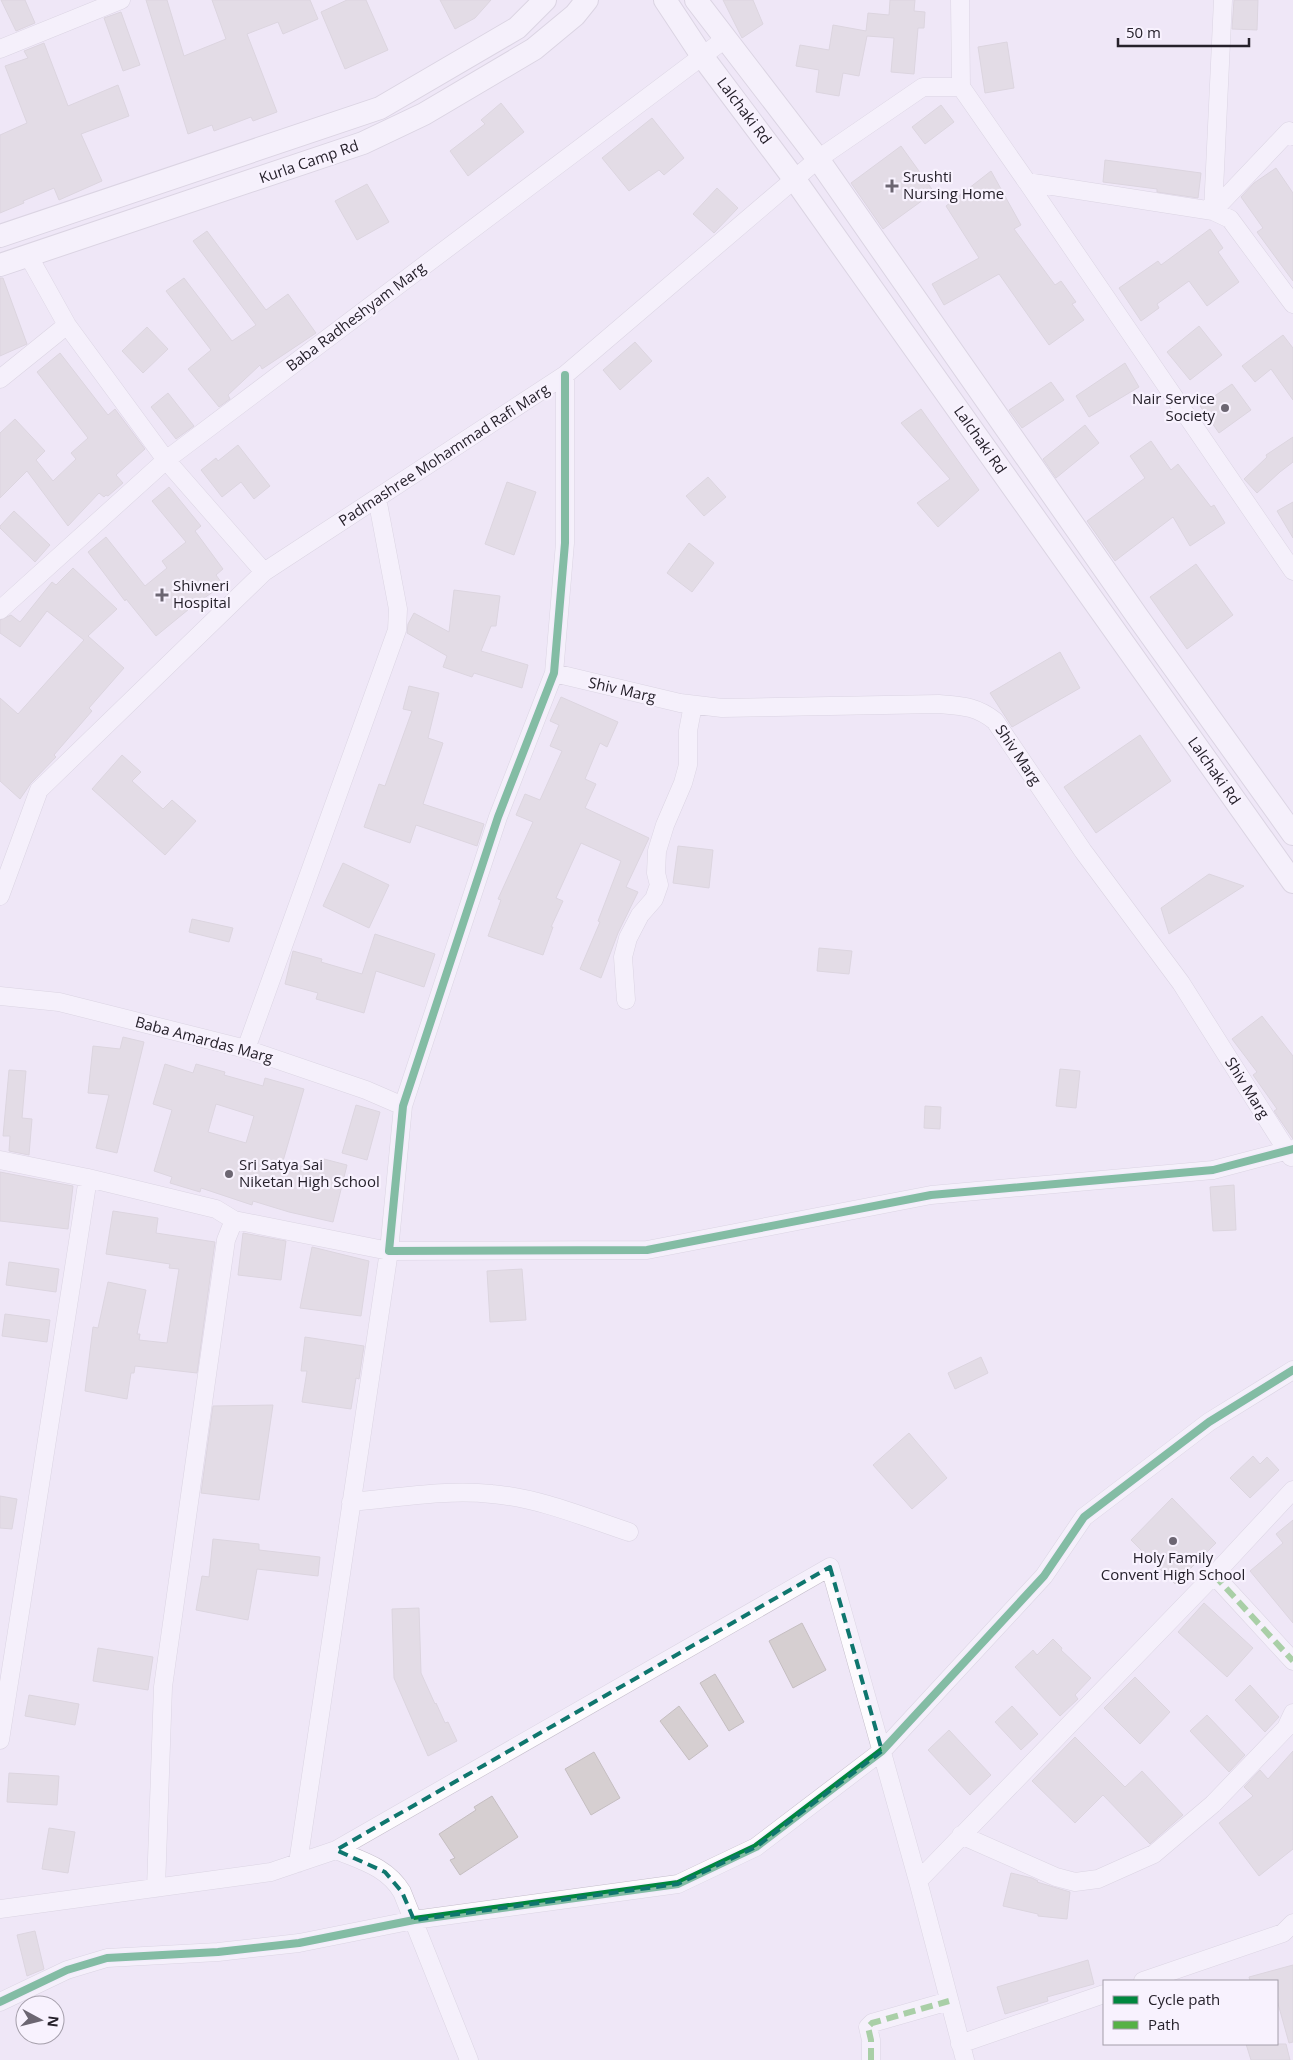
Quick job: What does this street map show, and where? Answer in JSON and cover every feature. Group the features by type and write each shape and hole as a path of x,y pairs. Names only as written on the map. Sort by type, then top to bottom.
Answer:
{"main road":[{"name":"Kurla Camp Rd","path":"0,236 380,108 517,28 545,0"},
{"name":"Kurla Camp Rd","path":"0,265 363,143 424,114 534,49 575,14 587,0"},
{"name":"Lalchaki Rd","path":"665,0 702,56 795,180 1293,882"},
{"name":"Lalchaki Rd","path":"696,0 818,159 1137,616 1293,834"},
{"path":"1001,469 1025,456"},
{"path":"1114,628 1137,616"}],"street":[{"path":"0,48 121,0"},
{"path":"960,0 961,87 1293,571"},
{"path":"1213,211 1223,0"},
{"name":"Baba Radheshyam Marg","path":"0,610 166,460 725,38"},
{"name":"Padmashree Mohammad Rafi Marg","path":"0,896 39,790 264,572 565,376 818,159 923,87 961,87"},
{"path":"1213,211 1289,131 1293,136"},
{"path":"1027,182 1213,211 1230,219 1293,304"},
{"path":"28,255 67,325 166,460 264,572"},
{"path":"0,379 67,325"},
{"path":"298,1863 389,1251 403,1106 498,817 554,673 565,543 565,376"},
{"path":"246,1049 397,630 398,609 377,498"},
{"name":"Shiv Marg","path":"554,673 693,705 722,708 939,704 972,707 984,712 995,721 1083,851 1181,984 1291,1153"},
{"path":"626,1000 623,957 628,938 640,915 654,899 659,885 656,873 657,851 686,774 688,765 688,731 693,705"},
{"name":"Baba Amardas Marg","path":"0,996 59,1002 246,1049 366,1090 403,1106"},
{"path":"0,1160 88,1178 216,1209 234,1220 389,1251 647,1250 931,1195 1213,1170 1291,1153"},
{"path":"0,1740 88,1178"},
{"path":"156,1888 163,1687 226,1240 234,1220"},
{"path":"0,2002 67,1970 108,1958 218,1952 290,1944 414,1920 678,1884 756,1847 882,1751 1044,1576 1084,1517 1209,1422 1293,1370"},
{"path":"918,1880 1214,1575 1293,1490"},
{"path":"351,1502 460,1492 492,1494 530,1500 628,1532"},
{"path":"0,1909 271,1872 336,1850 830,1567 918,1880 963,2052 1103,1994"},
{"path":"1214,1575 1293,1661"},
{"path":"961,1835 1056,1877 1075,1882 1098,1879 1154,1854 1184,1829 1213,1804 1286,1728 1293,1713"},
{"path":"336,1850 375,1866 396,1881 414,1920 470,2060"},
{"path":"1146,1980 1290,1929"},
{"path":"871,2060 871,2040 868,2027 872,2023 949,2001"}],"highlighted area":[{"path":"830,1567 882,1751 756,1847 678,1884 414,1920 402,1892 385,1872 336,1850"}],"building":[{"path":"1,0 25,0 35,23 16,31"},
{"path":"146,0 167,0 184,56 226,39 212,0 310,0 318,19 283,34 278,22 247,34 277,112 253,121 251,117 214,131 212,125 188,134"},
{"path":"347,0 366,0 388,50 345,69 321,12"},
{"path":"440,0 491,0 475,18 455,29"},
{"path":"723,0 753,0 763,24 742,38"},
{"path":"890,0 915,0 914,11 925,12 924,28 918,28 914,74 891,72 894,38 867,36 859,76 843,73 839,96 816,92 819,70 796,66 800,45 829,50 833,25 866,31 868,13 889,15"},
{"path":"1234,0 1258,0 1257,30 1232,29"},
{"path":"121,12 140,65 123,71 104,18"},
{"path":"1007,42 1014,88 985,93 978,47"},
{"path":"44,43 68,106 118,85 129,116 81,134 102,181 59,200 54,188 0,213 0,135 27,123 5,66 28,58 24,51"},
{"path":"501,103 524,132 468,176 450,151 485,124 481,120"},
{"path":"941,105 954,122 925,144 912,127"},
{"path":"652,118 684,158 664,175 659,170 629,191 602,158"},
{"name":"Srushti Nursing Home","path":"901,146 934,192 883,229 851,183"},
{"path":"1105,160 1201,173 1198,198 1157,192 1157,189 1103,182"},
{"path":"1276,168 1293,193 1293,281 1257,232 1263,228 1241,197 1254,183"},
{"path":"991,171 1021,225 1014,229 1055,285 1061,281 1076,302 1072,304 1084,320 1049,345 999,274 944,305 932,284 979,258 946,206"},
{"path":"367,184 389,222 357,240 335,201"},
{"path":"717,188 738,208 714,233 693,214"},
{"path":"1210,229 1223,248 1218,252 1239,282 1207,306 1189,281 1157,304 1159,308 1141,321 1119,288 1158,261 1161,265"},
{"path":"207,231 266,310 288,294 316,333 262,369 260,365 228,395 230,399 219,407 188,369 211,350 166,291 184,278 232,341 256,325 193,241"},
{"path":"0,278 3,278 27,344 0,356"},
{"path":"1199,326 1222,355 1190,380 1167,352"},
{"path":"147,327 168,349 143,373 122,351"},
{"path":"1283,335 1293,348 1293,400 1271,369 1255,382 1242,366"},
{"path":"635,342 652,361 620,390 603,370"},
{"path":"60,353 108,415 115,409 145,449 116,475 123,483 108,496 104,497 99,493 68,526 27,471 0,498 0,433 15,419 45,451 36,460 53,481 76,459 71,453 88,438 37,372"},
{"path":"1125,363 1139,387 1089,417 1076,396"},
{"path":"1051,382 1064,400 1022,428 1009,410"},
{"name":"Nair Service Society","path":"1232,384 1251,410 1219,433 1200,406"},
{"path":"168,393 194,426 176,439 151,407"},
{"path":"921,409 979,490 938,527 917,503 950,479 901,423"},
{"path":"1085,425 1099,443 1056,478 1043,459"},
{"path":"1293,437 1293,462 1257,493 1244,479 1267,457 1266,455"},
{"path":"1151,441 1171,470 1178,464 1211,507 1214,505 1225,523 1190,546 1173,517 1115,561 1087,521 1145,478 1130,456"},
{"path":"238,445 270,486 254,499 241,482 222,497 201,470 216,458 218,461"},
{"path":"708,477 726,497 704,516 686,496"},
{"path":"507,482 536,492 514,555 485,544"},
{"path":"169,487 201,526 195,531 223,569 216,575 223,585 194,605 156,636 126,599 125,601 88,552 106,537 145,586 167,568 162,561 186,542 152,501"},
{"path":"1293,502 1293,538 1277,511"},
{"path":"14,511 50,545 35,562 0,528"},
{"path":"689,543 714,563 692,592 667,573"},
{"path":"1196,564 1233,615 1187,649 1150,597"},
{"path":"73,568 117,609 88,636 124,668 89,708 92,711 54,755 56,757 31,783 20,799 0,781 0,698 18,714 84,640 47,611 20,647 0,633 0,620 11,615 20,622 52,582 56,585"},
{"path":"454,590 500,596 496,626 491,626 481,651 528,665 522,688 474,673 472,677 443,667 447,656 407,633 408,624 414,613 449,632"},
{"path":"1060,652 1080,688 1012,727 990,693"},
{"path":"409,686 439,693 428,738 443,743 423,804 484,824 477,846 416,825 410,843 364,827 379,784 385,786 412,711 403,709"},
{"path":"561,697 618,722 607,747 600,743 585,779 596,784 585,808 649,838 626,887 638,892 618,933 601,978 580,969 600,922 598,921 621,861 581,843 556,898 563,901 551,927 553,927 543,955 488,936 501,900 498,899 533,822 516,815 525,794 540,800 562,751 550,746 559,725 550,721"},
{"path":"1140,735 1171,781 1096,833 1064,787"},
{"path":"122,755 141,772 132,781 163,809 172,800 196,821 165,855 92,789"},
{"path":"678,846 713,850 709,888 673,883"},
{"path":"343,863 389,885 369,928 323,906"},
{"path":"1209,874 1244,886 1169,934 1161,908"},
{"path":"192,919 233,928 229,942 189,932"},
{"path":"375,934 435,954 424,987 376,971 364,1013 316,999 318,993 285,984 293,951 322,959 321,962 362,974"},
{"path":"819,948 852,951 849,974 817,971"},
{"path":"1262,1016 1293,1056 1293,1139 1274,1111 1277,1109 1253,1075 1257,1072 1232,1039"},
{"path":"123,1037 144,1042 117,1153 96,1148 109,1095 88,1093 93,1046 120,1049"},
{"path":"165,1064 193,1073 196,1064 225,1072 224,1075 263,1086 265,1078 304,1089 283,1161 321,1172 324,1159 347,1165 333,1222 253,1201 252,1205 201,1188 200,1192 170,1183 172,1177 154,1171 172,1110 153,1104","holes":["216,1104 254,1116 246,1143 208,1132"]},
{"path":"1060,1069 1080,1071 1076,1108 1056,1106"},
{"path":"9,1070 26,1071 22,1118 32,1119 29,1155 9,1151 10,1136 3,1136"},
{"path":"356,1105 380,1112 367,1160 342,1153"},
{"path":"925,1106 941,1107 940,1129 924,1128"},
{"path":"0,1172 73,1186 68,1229 0,1221"},
{"path":"1234,1185 1236,1230 1213,1231 1210,1187"},
{"path":"113,1211 158,1218 156,1233 215,1242 197,1373 135,1366 134,1373 131,1373 127,1399 85,1391 93,1327 98,1328 108,1282 146,1290 137,1334 140,1334 139,1340 167,1343 179,1269 169,1268 170,1264 106,1254"},
{"path":"243,1233 286,1241 281,1280 238,1275"},
{"path":"312,1247 369,1261 361,1316 300,1308"},
{"path":"9,1262 59,1269 56,1292 6,1285"},
{"path":"522,1269 526,1320 490,1322 487,1271"},
{"path":"5,1314 50,1320 47,1342 2,1336"},
{"path":"305,1337 364,1346 359,1379 356,1378 351,1409 302,1402 307,1371 301,1371"},
{"path":"981,1357 988,1373 955,1389 948,1373"},
{"path":"273,1405 259,1500 201,1493 213,1406"},
{"path":"909,1433 947,1478 912,1509 873,1465"},
{"path":"1253,1456 1260,1464 1267,1457 1279,1470 1250,1498 1230,1478"},
{"path":"0,1496 17,1499 12,1529 0,1528"},
{"name":"Holy Family Convent High School","path":"1172,1498 1216,1543 1175,1584 1131,1540"},
{"path":"1293,1520 1293,1623 1250,1571 1283,1543 1276,1534"},
{"path":"213,1539 259,1544 259,1550 320,1557 318,1576 257,1569 248,1620 196,1610 202,1576 209,1577"},
{"path":"1204,1603 1253,1648 1227,1677 1178,1632"},
{"path":"419,1608 421,1673 445,1723 448,1722 457,1741 428,1756 394,1678 392,1609"},
{"path":"802,1623 826,1670 793,1688 769,1641"},
{"path":"1053,1639 1062,1648 1061,1650 1091,1678 1075,1695 1078,1699 1060,1716 1015,1667 1033,1650 1037,1655"},
{"path":"98,1648 153,1657 148,1690 93,1681"},
{"path":"715,1674 744,1722 729,1731 700,1683"},
{"path":"1135,1677 1170,1712 1140,1744 1104,1708"},
{"path":"1250,1685 1279,1717 1265,1732 1235,1700"},
{"path":"29,1695 79,1704 75,1725 25,1716"},
{"path":"679,1706 708,1746 689,1760 660,1721"},
{"path":"1012,1706 1038,1734 1021,1750 995,1722"},
{"path":"1207,1715 1245,1755 1229,1772 1190,1731"},
{"path":"949,1730 991,1775 970,1795 928,1750"},
{"path":"1075,1737 1125,1787 1142,1771 1183,1815 1150,1844 1103,1795 1075,1823 1032,1781"},
{"path":"1293,1751 1293,1849 1259,1876 1219,1823 1253,1796 1244,1787 1260,1770 1268,1779"},
{"path":"594,1752 620,1798 591,1815 565,1769"},
{"path":"9,1773 59,1776 57,1805 7,1802"},
{"path":"492,1796 518,1837 460,1875 450,1860 455,1858 439,1834 476,1810 474,1807"},
{"path":"49,1828 75,1832 68,1873 42,1869"},
{"path":"1011,1873 1032,1878 1037,1882 1070,1892 1067,1919 1038,1916 1038,1914 1003,1906"},
{"path":"35,1931 44,1969 27,1976 17,1935"},
{"path":"1088,1960 1094,1984 1047,1997 1048,2001 1005,2014 997,1987"},
{"path":"1293,1965 1293,2042 1289,2043 1278,2004 1278,1980 1250,1980 1249,1977"},
{"path":"1286,2044 1290,2060 1251,2060 1246,2045"}],"marked path":[{"path":"1214,1575 1293,1661"},
{"path":"871,2060 871,2040 868,2027 872,2023 949,2001"}],"cycle path":[{"path":"565,375 565,543 554,673 498,817 403,1106 389,1251 647,1250 931,1195 1213,1170 1293,1149"},
{"path":"0,2002 67,1970 107,1958 218,1952 299,1943 414,1920 678,1884 756,1847 882,1751 1044,1576 1084,1517 1209,1422 1293,1370"}],"place":[{"name":"Srushti Nursing Home","path":"892,186"},
{"name":"Nair Service Society","path":"1225,408"},
{"name":"Shivneri Hospital","path":"162,595"},
{"name":"Sri Satya Sai Niketan High School","path":"229,1174"},
{"name":"Holy Family Convent High School","path":"1173,1541"}]}
